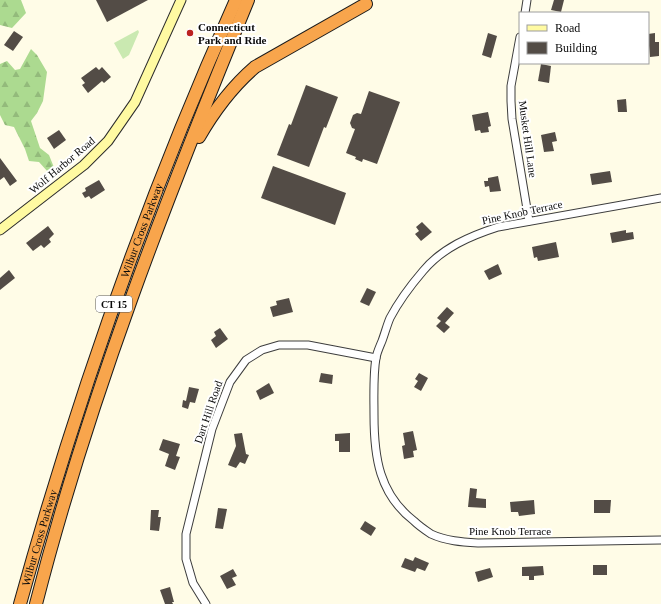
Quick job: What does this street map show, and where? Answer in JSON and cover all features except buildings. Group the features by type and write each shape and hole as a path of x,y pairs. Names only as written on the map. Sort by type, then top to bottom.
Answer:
{"highway":[{"name":"Wilbur Cross Parkway","path":"20,604 40,530 106,325 175,143 232,6 236,0"},
{"name":"Wilbur Cross Parkway","path":"36,604 50,552 116,340 179,172 248,0"},
{"path":"179,172 211,119 248,73 263,62 369,2"}],"street":[{"name":"Wolf Harbor Road","path":"0,229 84,165 108,141 135,102 181,0"},
{"path":"525,12 527,0"},
{"name":"Musket Hill Lane","path":"519,42 511,86 512,119 529,221"},
{"name":"Pine Knob Terrace","path":"661,198 498,227 478,233 441,253 423,270 404,295 390,319 376,358 374,396 374,430 378,468 383,482 399,507 409,517 432,534 456,542 478,544 661,540"},
{"name":"Dart Hill Road","path":"206,604 193,583 186,559 186,534 212,429 230,382 246,360 262,350 279,344 308,345 376,358"}],"green space":[{"path":"0,0 21,0 26,13 12,28 0,25"},
{"path":"138,30 139,32 129,55 123,59 114,43"},
{"path":"31,49 37,55 47,72 43,101 31,121 40,148 49,155 55,170 51,174 39,162 29,161 14,127 5,125 0,115 0,64 7,61 15,70 20,69"}],"place":[{"name":"Connecticut Park and Ride","path":"190,33"}]}
